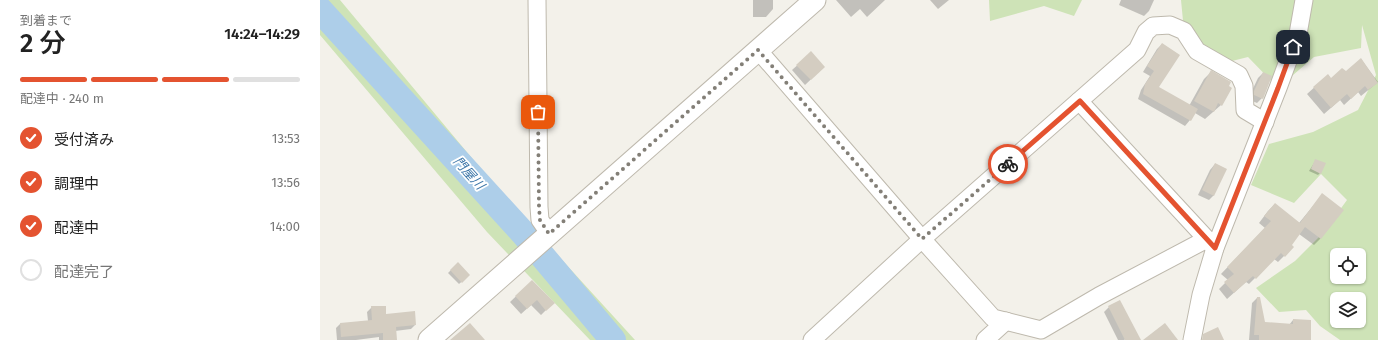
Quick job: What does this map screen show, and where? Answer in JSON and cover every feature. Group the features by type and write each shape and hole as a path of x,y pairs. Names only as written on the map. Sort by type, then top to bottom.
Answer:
{"street":[{"path":"537,0 539,207 540,220 549,234"},
{"path":"429,340 815,0"},
{"path":"1192,340 1211,244 1265,122 1298,34 1304,0"},
{"path":"812,340 922,239 1137,50 1146,32 1153,26 1170,25 1184,31 1197,51 1239,76 1244,86 1245,110 1265,122"},
{"path":"758,50 922,239 993,318 1041,330 1099,296 1211,244"},
{"path":"1080,101 1211,244"},
{"path":"985,340 1006,321"}],"green space":[{"path":"320,0 340,0 501,193 635,340 590,340 487,232 320,35"},
{"path":"989,0 1082,0 1074,16 1044,6 990,21"},
{"path":"1181,0 1378,0 1378,340 1340,340 1320,326 1306,310 1279,312 1256,288 1295,261 1323,233 1347,200 1321,174 1294,203 1251,185 1269,144 1313,132 1358,110 1376,75 1362,25 1361,48 1314,57 1278,88 1248,57 1220,64 1184,31"}],"building":[{"path":"1162,43 1180,55 1159,87 1198,109 1191,121 1143,94 1145,84 1154,71 1147,66"},
{"path":"811,51 825,67 811,80 796,65"},
{"path":"1361,58 1378,83 1368,90 1365,86 1351,99 1347,94 1331,108 1313,87 1328,74 1331,78 1342,68 1346,71"},
{"path":"1211,70 1231,82 1229,86 1232,88 1222,106 1218,103 1214,112 1194,101"},
{"path":"1263,72 1272,76 1263,99 1254,95 1254,91"},
{"path":"1315,159 1326,163 1321,174 1311,169"},
{"path":"1215,163 1227,169 1214,196 1202,190"},
{"path":"1322,193 1344,210 1321,239 1305,227 1292,245 1294,247 1285,257 1281,253 1256,279 1253,276 1234,293 1224,282 1234,274 1227,267 1271,221 1264,216 1275,203 1300,223"},
{"path":"458,262 470,275 462,283 450,270"},
{"path":"532,280 555,303 546,311 537,300 527,309 515,296"},
{"path":"1257,297 1260,297 1265,322 1293,324 1293,319 1311,320 1311,340 1259,340 1259,335 1254,335"},
{"path":"1120,300 1141,340 1125,340 1108,306"},
{"path":"371,306 386,306 386,314 415,311 416,325 396,327 397,340 383,340 383,333 341,337 340,323 372,320"},
{"path":"470,323 485,340 450,340"},
{"path":"1165,323 1178,340 1143,340"},
{"path":"1218,327 1224,340 1202,340 1203,334"}],"waterway":[{"name":"門屋川","path":"320,10 523,233 613,340"}],"way so far":[{"path":"538,112 540,220 549,234 758,50 922,239 1008,164"}],"route":[{"path":"1008,164 1080,101 1215,248 1293,47"}]}
